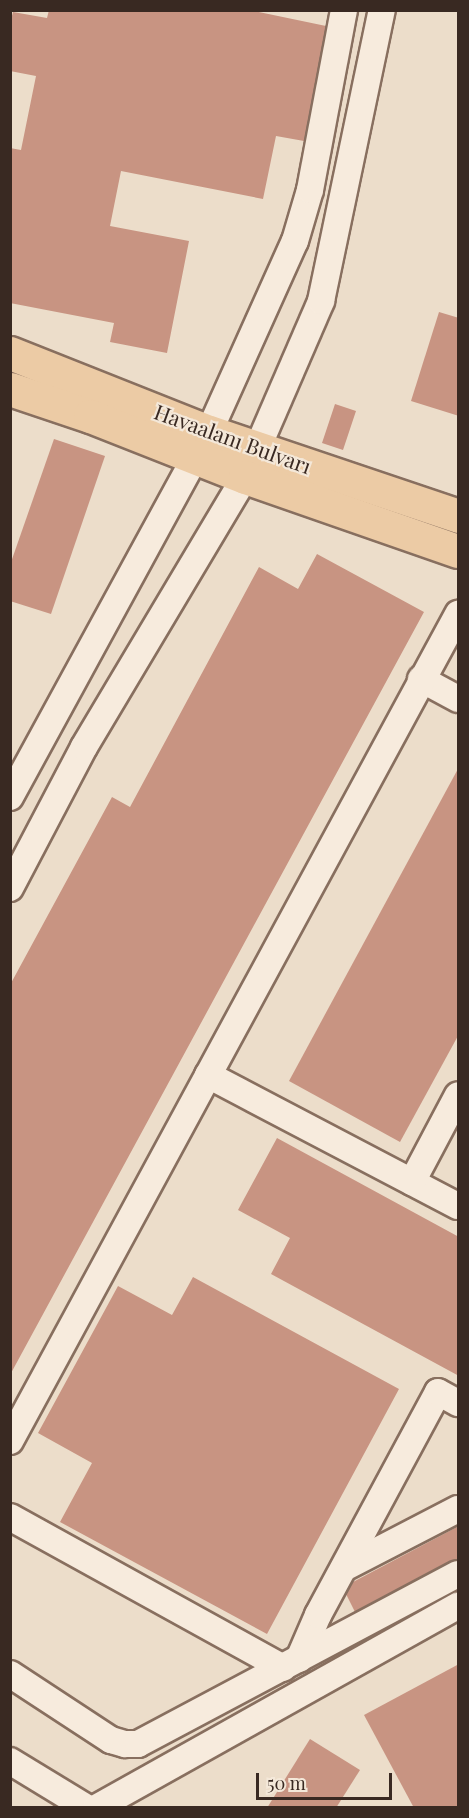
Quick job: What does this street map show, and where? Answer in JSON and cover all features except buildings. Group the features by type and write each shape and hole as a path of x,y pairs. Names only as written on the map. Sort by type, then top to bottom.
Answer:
{"main road":[{"name":"Havaalanı Bulvarı","path":"10,353 202,445 245,477 459,550"},
{"name":"Havaalanı Bulvarı","path":"10,389 90,416 202,445 257,448 459,516"}],"street":[{"path":"10,797 202,445 296,241 310,190 345,10"},
{"path":"10,888 84,747 245,477 321,301 382,10"},
{"path":"10,1441 421,679 459,614"},
{"path":"421,679 459,699"},
{"path":"208,1075 459,1206"},
{"path":"412,1182 459,1095"},
{"path":"291,1663 438,1392 459,1403"},
{"path":"344,1568 459,1509"},
{"path":"10,1517 291,1663"},
{"path":"10,1674 111,1740 132,1745 144,1742 459,1574"},
{"path":"96,1808 459,1606"},
{"path":"10,1761 87,1808"}]}
